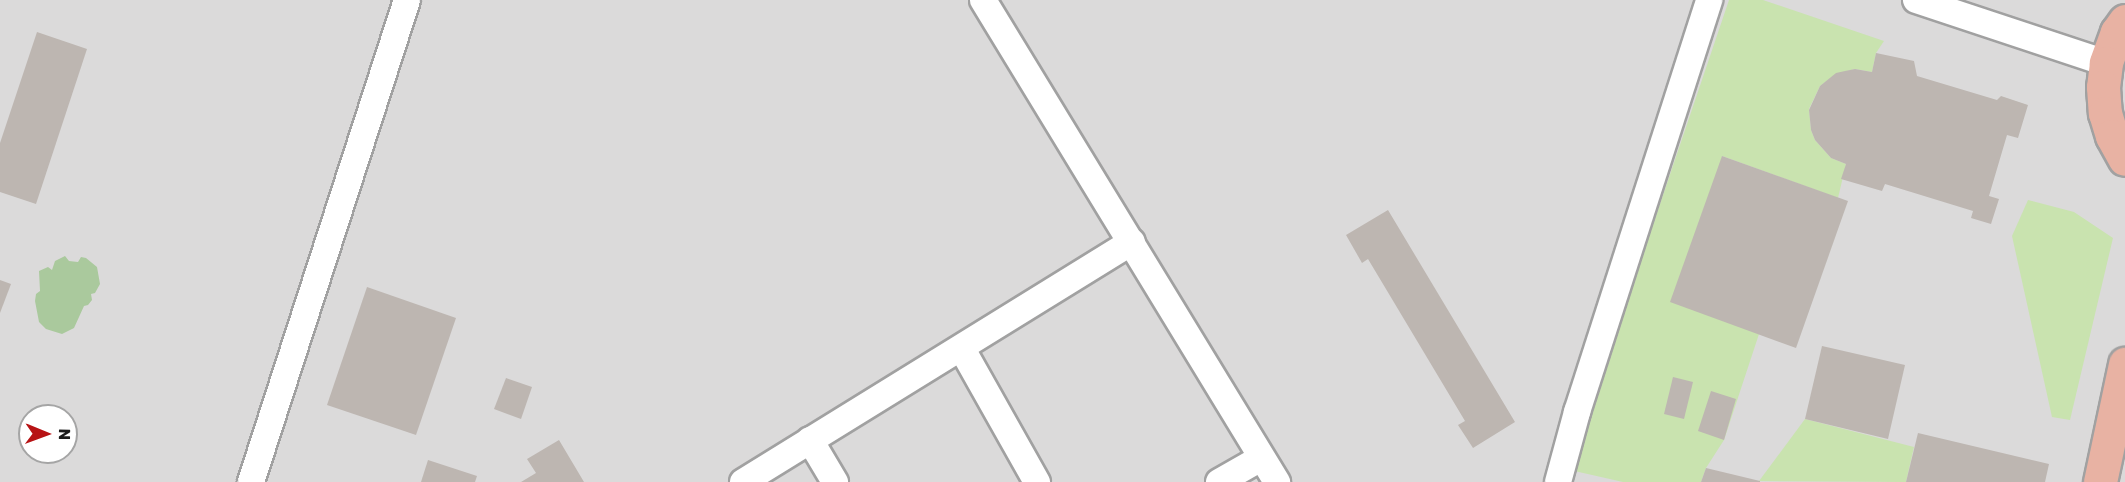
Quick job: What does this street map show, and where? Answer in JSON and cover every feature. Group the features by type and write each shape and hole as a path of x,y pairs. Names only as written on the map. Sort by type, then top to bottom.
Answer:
{"highway":[{"path":"2125,21 2117,32 2106,63 2103,87 2105,113 2112,136 2125,159"},
{"path":"2100,482 2125,364"}],"street":[{"path":"251,482 407,0"},
{"path":"983,0 1277,482"},
{"path":"1558,482 1576,412 1709,0"},
{"path":"1916,0 2106,63"},
{"path":"743,482 962,349 1132,242"},
{"path":"962,349 1037,482"},
{"path":"810,440 835,482"},
{"path":"1219,482 1261,458"}],"shaded area":[{"path":"0,0 2125,0 2125,482 0,482"}],"green space":[{"path":"1729,0 1763,0 1884,41 1876,53 1872,72 1855,69 1836,74 1820,86 1809,109 1811,130 1815,140 1831,158 1846,164 1838,198 1722,156 1759,334 1724,440 1706,468 1701,482 1623,482 1570,470"},
{"path":"2028,200 2074,212 2113,238 2070,420 2052,417 2012,236"},
{"path":"65,256 69,261 78,262 81,257 86,258 97,267 100,284 95,293 91,294 92,300 84,306 74,328 62,334 46,329 39,322 35,301 36,294 40,291 39,271 48,267 52,270 55,261"},
{"path":"1805,419 1914,447 1906,482 1759,481"}],"building":[{"path":"37,32 87,49 36,204 0,192 0,143"},
{"path":"1876,53 1914,61 1917,76 1997,100 2001,96 2028,105 2018,138 2007,135 1989,196 1999,199 1991,224 1971,218 1973,211 1885,184 1882,191 1841,179 1846,164 1831,158 1815,140 1811,130 1809,110 1820,86 1836,73 1855,69 1872,72"},
{"path":"1722,156 1848,201 1796,348 1670,302"},
{"path":"1388,210 1515,422 1473,448 1458,425 1465,421 1368,259 1362,263 1346,235"},
{"path":"0,280 11,284 0,313"},
{"path":"367,287 456,318 416,435 327,405"},
{"path":"1822,346 1905,365 1888,439 1805,419"},
{"path":"1673,377 1693,382 1684,419 1664,414"},
{"path":"506,378 532,387 521,419 494,409"},
{"path":"1711,391 1736,399 1724,440 1698,431"},
{"path":"1918,433 2049,464 2045,482 1906,482"},
{"path":"559,440 584,482 521,482 536,473 527,459"},
{"path":"428,460 477,476 475,482 421,482"},
{"path":"1706,468 1760,481 1760,482 1701,482"}]}
